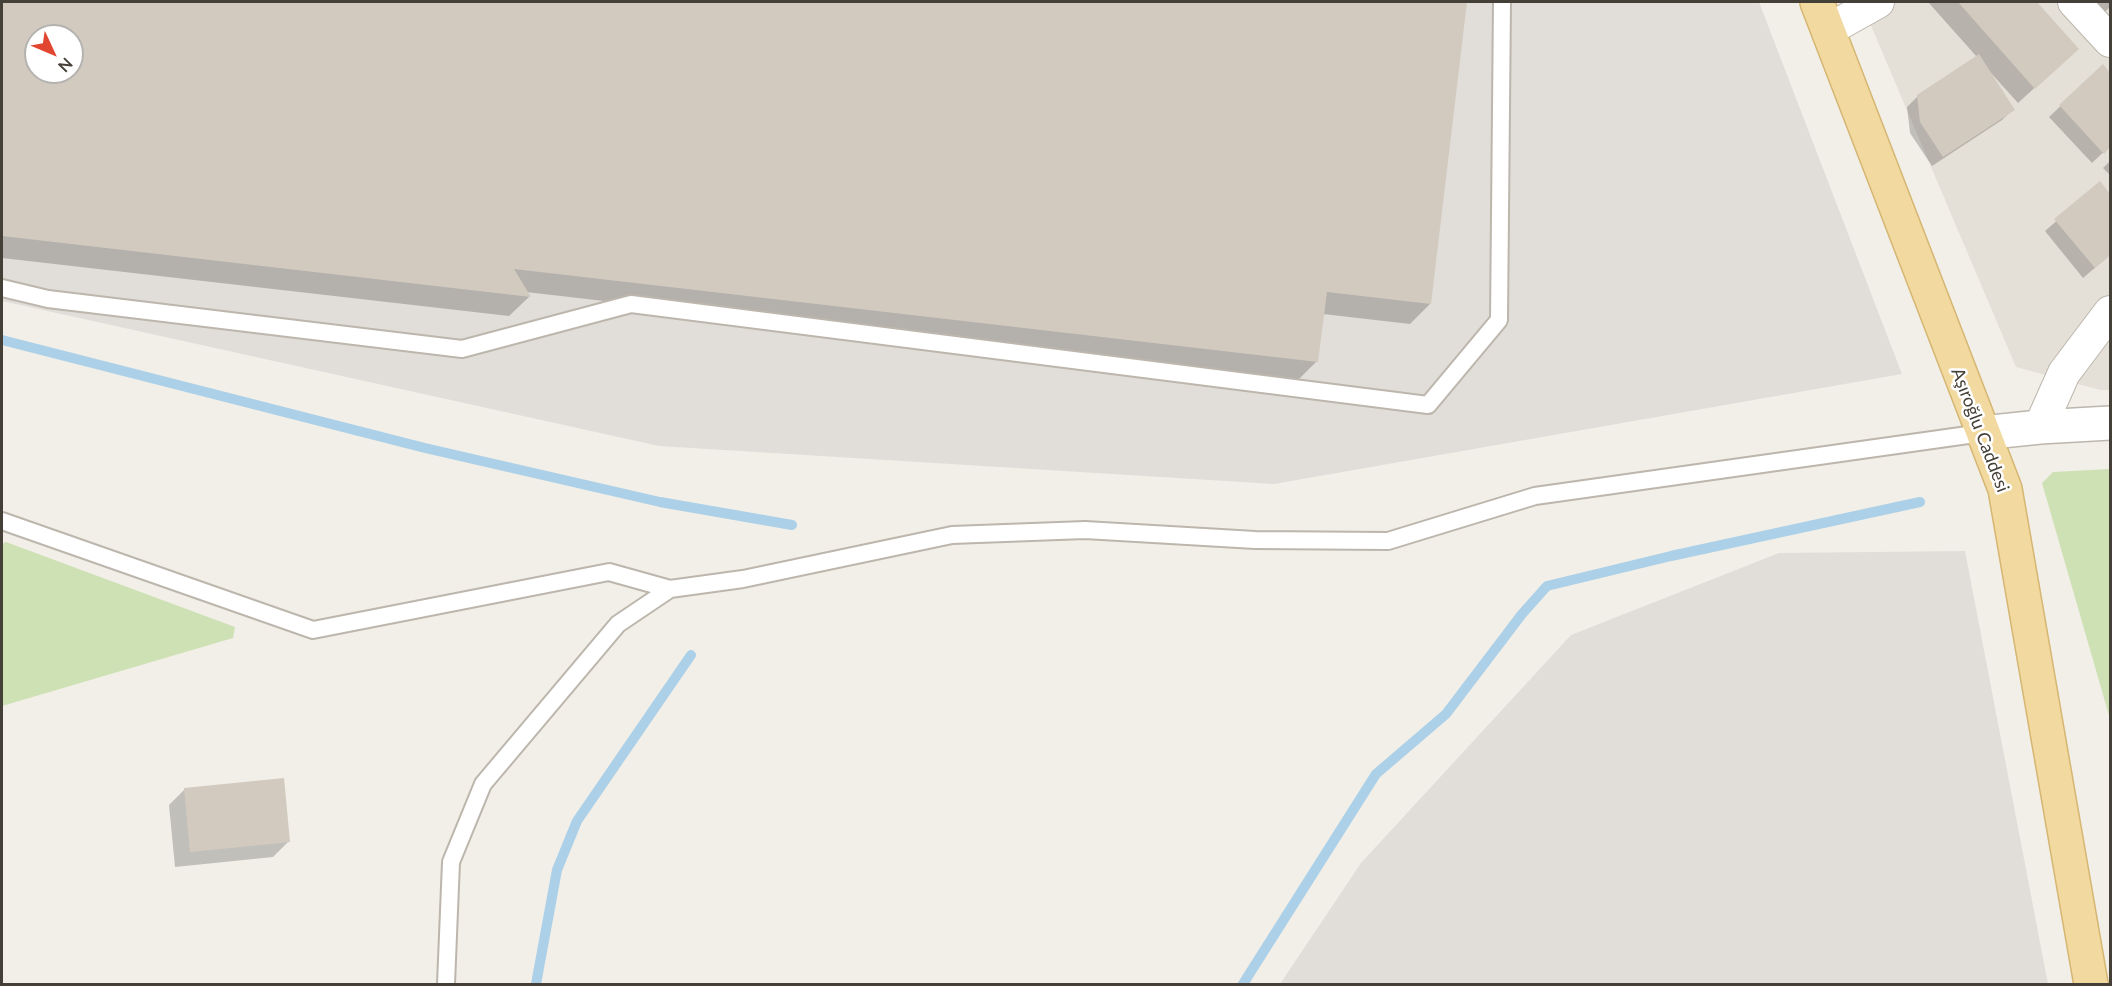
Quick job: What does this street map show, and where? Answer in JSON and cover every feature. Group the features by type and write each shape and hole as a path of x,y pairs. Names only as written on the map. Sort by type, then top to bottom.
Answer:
{"main road":[{"name":"Aşıroğlu Caddesi","path":"1823,16 2005,489 2091,984"}],"street":[{"path":"1823,16 1878,2"},
{"path":"2074,2 2110,41"},
{"path":"2040,427 2064,373 2110,312"},
{"path":"1982,433 2110,423"}],"lane":[{"path":"2,288 48,299 462,349 630,304 1428,405 1499,320 1502,2"},
{"path":"2,521 313,630 609,572 670,589 743,579 952,535 1085,530 1255,540 1388,541 1535,496 1982,433"},
{"path":"446,984 451,862 483,784 618,624 670,589"}],"shaded area":[{"path":"2,2 1759,2 1902,374 1274,484 659,446 2,301"},
{"path":"1861,2 2110,2 2110,390 2100,390 2016,367"},
{"path":"1965,551 2048,984 1280,984 1361,863 1571,635 1779,553"}],"green space":[{"path":"2110,469 2110,719 2042,483 2053,472"},
{"path":"6,542 235,627 233,638 2,706 2,544"}],"building":[{"path":"2,2 1467,2 1431,304 1327,292 1318,362 514,269 531,297 2,236"},
{"path":"1958,2 2037,2 2079,49 2035,89"},
{"path":"1979,54 2015,110 1943,157 1920,122 1917,95"},
{"path":"2103,64 2110,73 2110,147 2104,154 2059,105"},
{"path":"2100,181 2110,194 2110,255 2095,268 2054,219"},
{"path":"284,778 290,842 190,852 184,788"}],"waterway":[{"path":"2,340 425,448 660,502 792,525"},
{"path":"1243,984 1376,774 1446,714 1522,614 1547,586 1671,556 1920,502"},
{"path":"536,984 557,870 577,821 691,655"}]}
